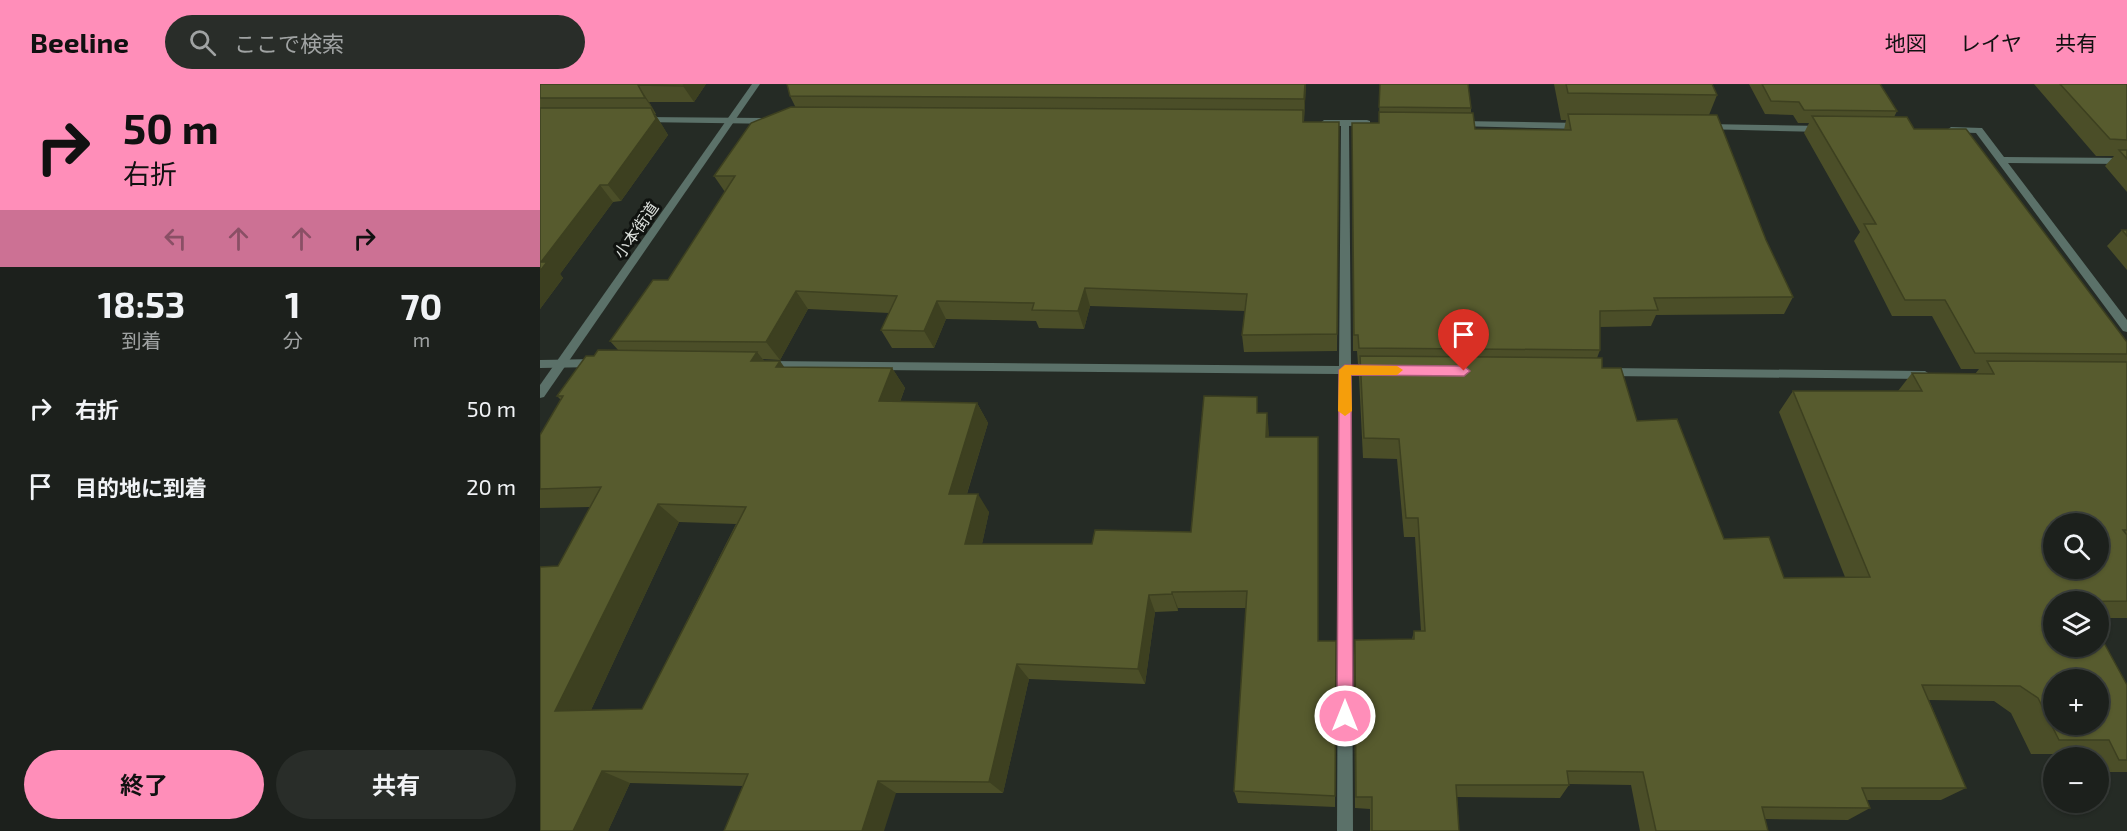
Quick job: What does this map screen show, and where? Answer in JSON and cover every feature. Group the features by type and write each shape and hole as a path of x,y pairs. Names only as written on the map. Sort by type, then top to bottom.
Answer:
{"street":[{"name":"小本街道","path":"540,394 558,364 756,84"},
{"path":"630,120 784,121"},
{"path":"1309,123 1381,123"},
{"path":"1345,123 1345,831"},
{"path":"1452,124 1594,126"},
{"path":"1689,127 1832,129"},
{"path":"1938,129 1979,130 2127,328"},
{"path":"2002,160 2127,161"},
{"path":"540,364 609,363"},
{"path":"751,365 1392,370"},
{"path":"1594,372 1937,375"}],"building":[{"path":"540,84 684,84 683,86 638,85 645,98 540,98"},
{"path":"787,84 1305,84 1304,99 790,96"},
{"path":"1380,84 1468,84 1471,108 1379,107"},
{"path":"1566,84 1712,84 1717,95 1568,93"},
{"path":"1762,84 1880,84 1897,111 1804,110 1799,102 1771,101"},
{"path":"2060,84 2127,84 2127,140 2110,139"},
{"path":"791,107 1303,110 1303,122 1339,122 1337,334 1242,335 1247,294 1085,288 1078,311 1032,310 1034,303 937,301 924,331 881,330 897,296 796,291 766,342 610,341 653,280 668,280 735,176 714,176 751,123"},
{"path":"540,108 651,108 656,119 608,185 600,185 541,262 547,262 540,271"},
{"path":"1379,112 1473,113 1475,129 1571,130 1568,114 1717,115 1766,240 1793,297 1654,298 1658,310 1600,311 1600,350 1359,348 1358,335 1354,335 1352,123 1379,123"},
{"path":"1812,116 1907,117 1914,129 1966,129 2127,342 2127,354 1975,353 1945,300 1905,300 1864,224 1876,224"},
{"path":"2119,150 2127,150 2127,159"},
{"path":"598,350 757,352 751,361 780,361 776,367 892,368 879,401 977,403 949,494 978,494 965,544 1092,544 1095,530 1191,532 1204,396 1257,397 1257,413 1267,413 1266,437 1318,437 1318,641 1336,641 1335,796 1234,791 1247,591 1172,592 1172,594 1149,595 1138,669 1017,664 989,782 878,781 862,831 724,831 748,774 602,771 573,831 540,831 540,567 558,566 601,487 540,489 540,435 563,396 557,396 586,356 594,356","holes":["658,504 746,507 642,709 555,711"]},
{"path":"1360,356 1602,358 1602,368 1621,368 1637,421 1677,419 1724,539 1769,537 1784,578 1870,577 1793,391 1922,391 1912,373 1994,374 1987,361 2127,362 2127,530 2123,530 2127,535 2127,601 2109,601 2109,591 2043,591 2043,657 2109,657 2109,652 2127,685 2127,760 2119,760 2109,740 2059,740 2056,735 2109,735 2109,669 2043,669 2043,708 2038,698 2020,686 1922,685 1966,788 1862,788 1870,808 1762,807 1768,831 1656,831 1643,772 1567,771 1569,785 1456,785 1459,831 1372,831 1372,797 1356,797 1355,640 1414,639 1414,631 1425,631 1418,518 1406,518 1399,439 1364,438"}],"slow traffic":[{"path":"1345,411 1345,370 1397,370"}],"route":[{"path":"1345,716 1345,370 1464,371"}]}
